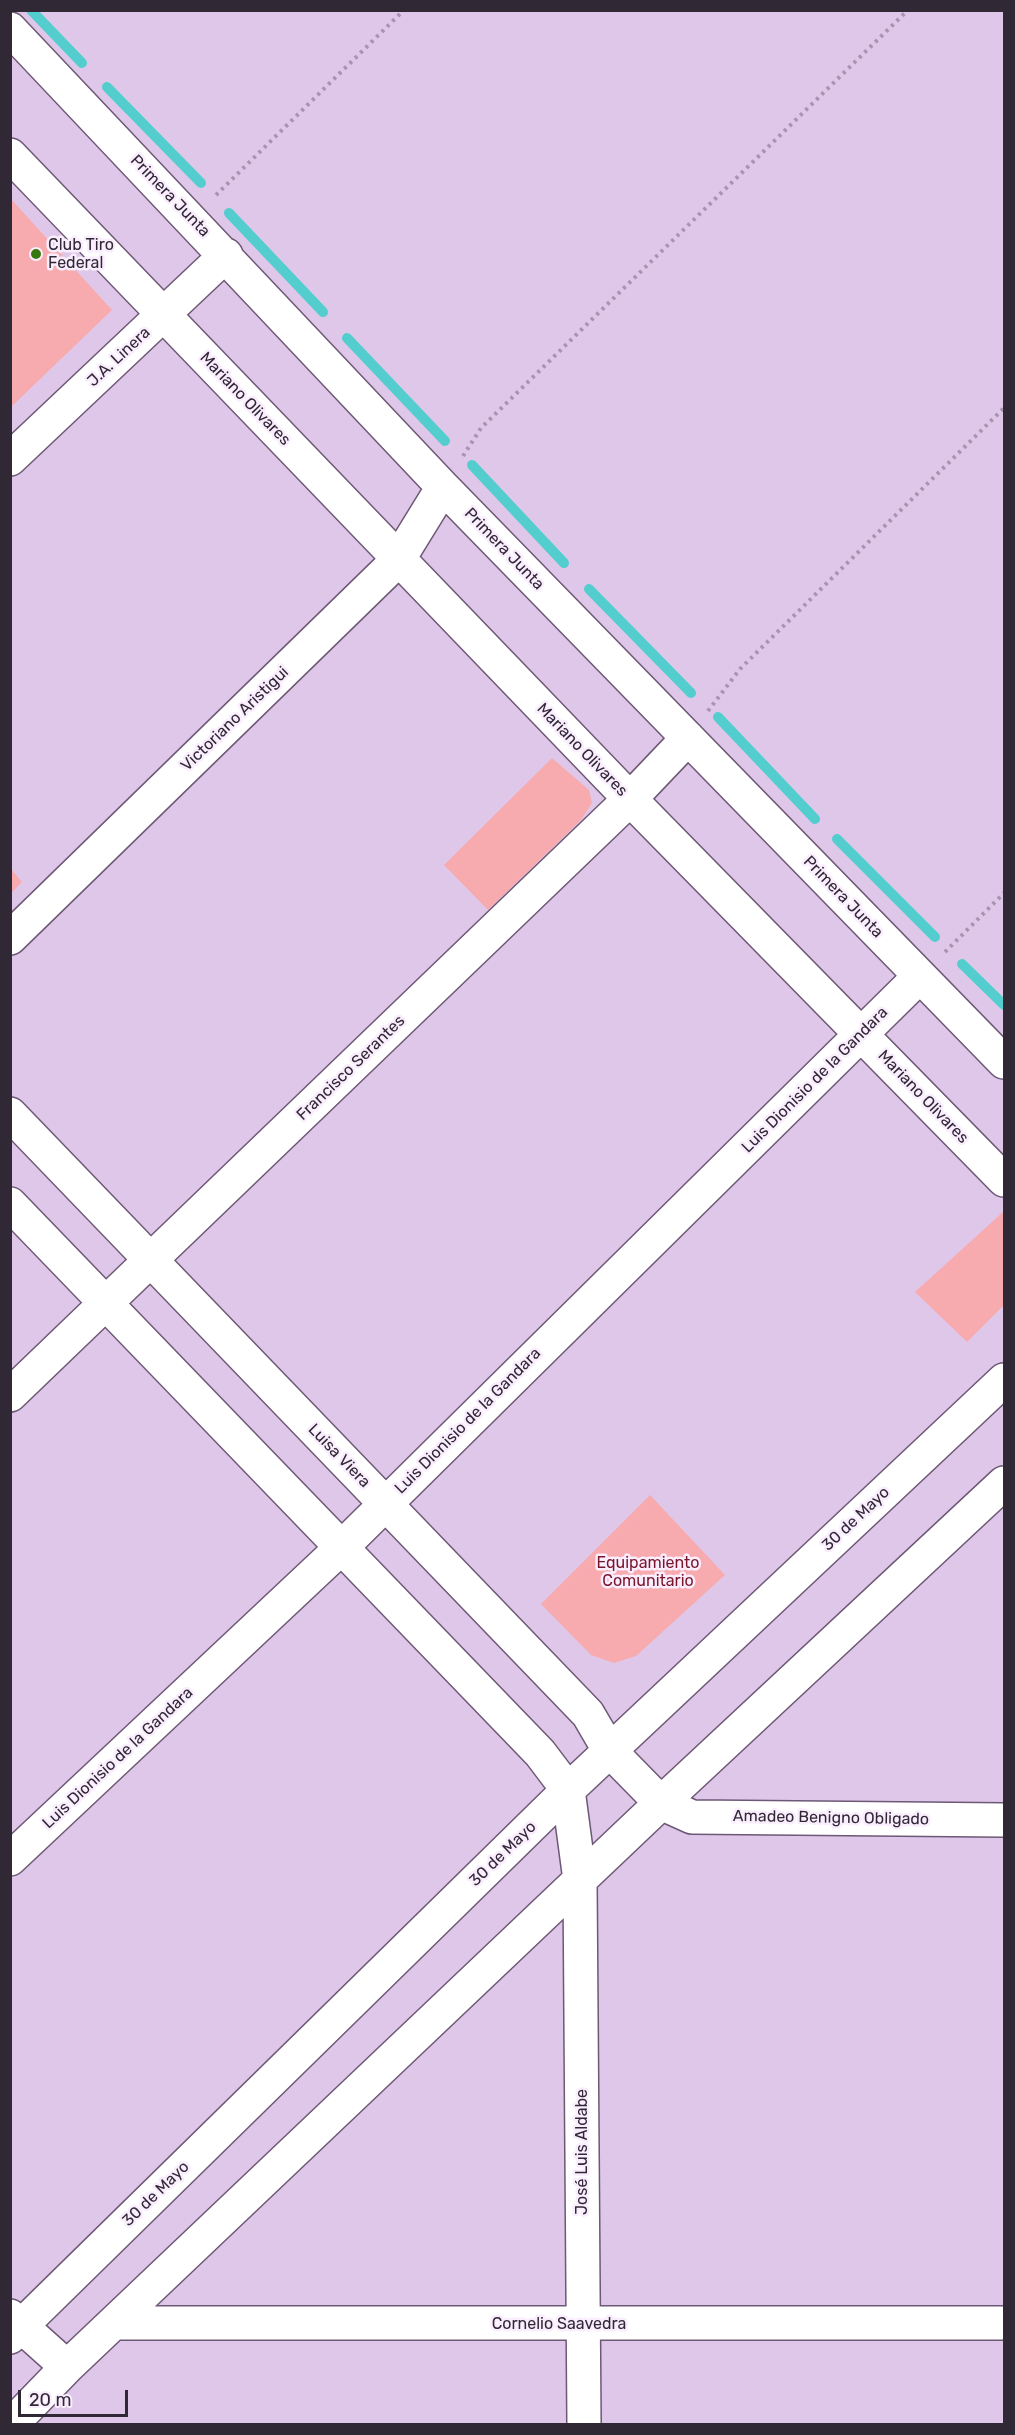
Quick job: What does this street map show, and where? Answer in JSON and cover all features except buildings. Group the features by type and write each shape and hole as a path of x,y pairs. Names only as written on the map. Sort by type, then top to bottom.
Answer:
{"street":[{"name":"Primera Junta","path":"10,28 443,486 1005,1062"},
{"name":"Mariano Olivares","path":"10,155 630,799 1005,1180"},
{"name":"J.A. Linera","path":"10,459 226,255"},
{"name":"Victoriano Aristigui","path":"10,938 398,560 443,486"},
{"name":"Francisco Serantes","path":"10,1395 630,799 688,738"},
{"name":"Luis Dionisio de la Gandara","path":"10,1859 341,1548 920,976"},
{"name":"Luisa Viera","path":"10,1114 588,1714 609,1750 661,1803"},
{"path":"10,1204 540,1753 568,1790 580,1880"},
{"name":"30 de Mayo","path":"14,2327 609,1750 1005,1380"},
{"path":"16,2411 67,2367 661,1803 1005,1483"},
{"name":"Amadeo Benigno Obligado","path":"661,1803 692,1817 1005,1820"},
{"name":"José Luis Aldabe","path":"580,1880 585,2424"},
{"name":"Cornelio Saavedra","path":"114,2322 1005,2323"},
{"path":"14,2327 67,2367"}],"path":[{"path":"191,218 404,10"},
{"path":"443,486 481,428 908,10"},
{"path":"688,738 740,669 1005,408"},
{"path":"920,976 1005,894"}],"green space":[{"name":"Club Tiro Federal","path":"11,199 112,310 11,407"},
{"path":"552,758 589,790 592,803 581,820 488,910 444,865"},
{"path":"11,869 22,882 11,893"},
{"path":"1004,1211 1004,1305 967,1342 915,1292"},
{"name":"Equipamiento Comunitario","path":"650,1495 725,1575 636,1656 614,1663 591,1655 541,1604"}],"waterway":[{"path":"31,10 82,63"},
{"path":"107,87 201,183"},
{"path":"229,213 323,312"},
{"path":"347,338 445,441"},
{"path":"472,465 564,563"},
{"path":"589,589 691,693"},
{"path":"718,717 815,819"},
{"path":"837,839 935,937"},
{"path":"962,964 1004,1005"}],"place":[{"name":"Club Tiro Federal","path":"36,254"}]}
